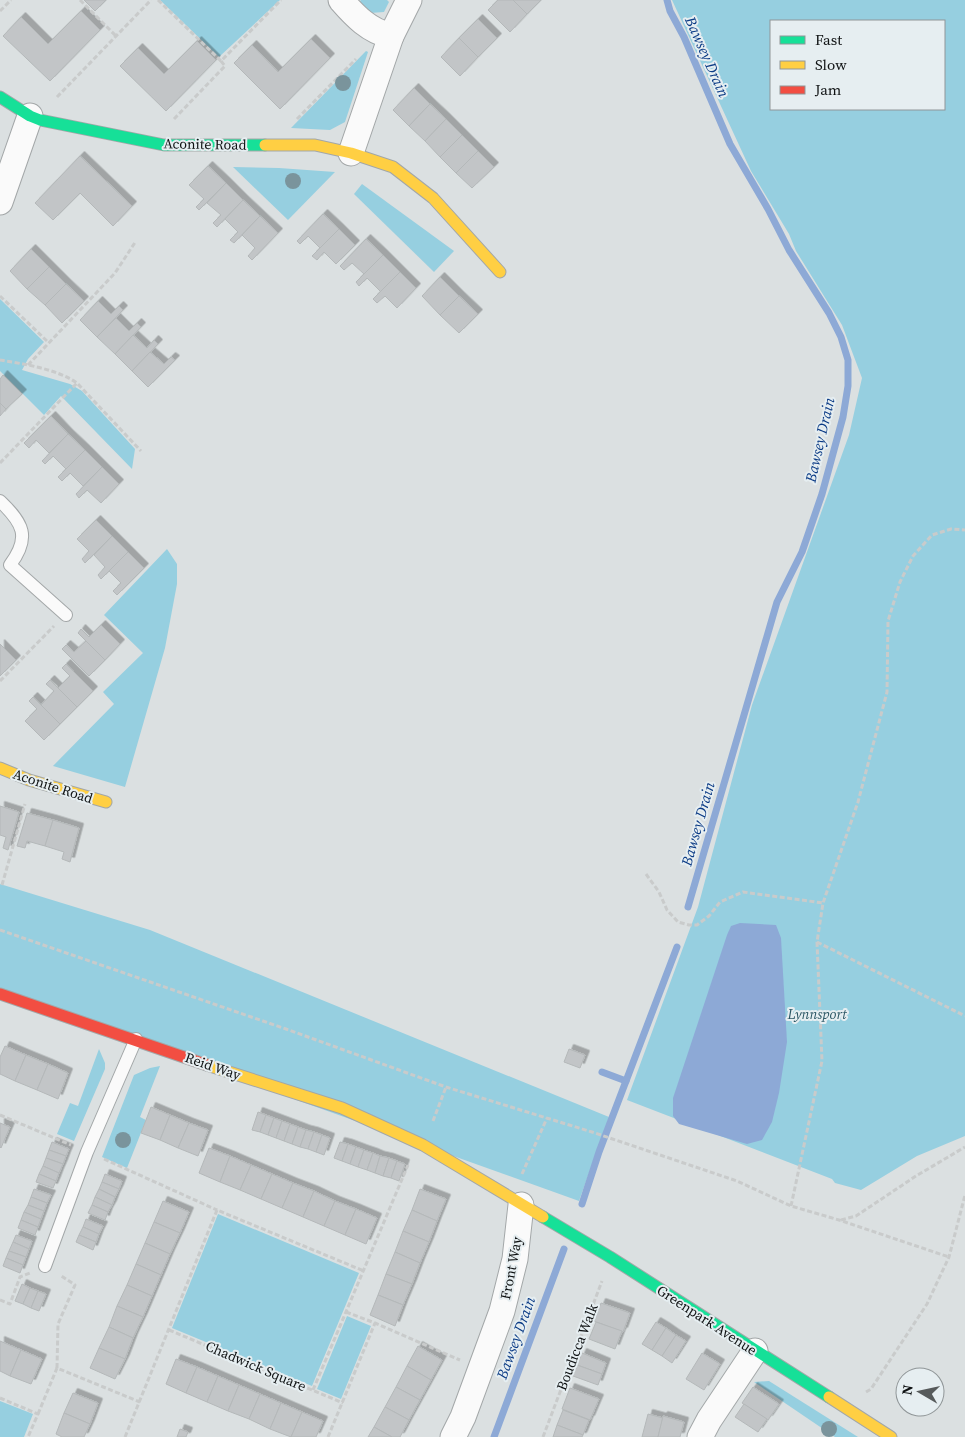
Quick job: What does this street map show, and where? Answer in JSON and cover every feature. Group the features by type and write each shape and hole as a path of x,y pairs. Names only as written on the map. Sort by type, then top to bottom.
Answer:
{"street":[{"path":"341,0 358,20 386,35"},
{"path":"351,153 386,35 408,0"},
{"name":"Aconite Road","path":"0,97 35,118 164,145 272,144 315,146 351,153 393,167 433,198 500,272"},
{"path":"0,202 35,118"},
{"name":"Aconite Road","path":"0,768 35,781 106,802"},
{"name":"Reid Way","path":"0,994 268,1085 342,1108 423,1145"},
{"path":"423,1145 516,1202"},
{"name":"Greenpark Avenue","path":"516,1202 610,1258 891,1437"},
{"name":"Front Way","path":"453,1437 463,1417 502,1311 515,1259 516,1202"},
{"path":"700,1437 709,1420 755,1351"}],"lane":[{"path":"0,501 13,514 23,531 20,552 10,565 66,615"},
{"path":"45,1266 87,1152 136,1039"}],"path":[{"path":"0,11 11,0"},
{"path":"80,0 116,36"},
{"path":"35,118 151,0"},
{"path":"158,0 226,66 170,123 164,145"},
{"path":"221,61 281,0"},
{"path":"272,144 386,35"},
{"path":"28,365 115,273 136,241"},
{"path":"0,296 48,342"},
{"path":"0,360 28,365 70,378 77,383 141,451"},
{"path":"0,462 77,383"},
{"path":"791,1206 822,1061 818,942 822,903 858,802 887,692 888,621 900,582 913,556 932,535 951,529 965,530"},
{"path":"0,681 66,615"},
{"path":"2,885 28,795 35,781"},
{"path":"646,874 660,892 667,910 678,922 689,925 697,925 709,916 720,902 743,892 822,903"},
{"path":"0,930 286,1029 446,1087 625,1142 737,1181 791,1206 949,1257"},
{"path":"818,942 965,1016"},
{"path":"313,1390 412,1156 423,1145 446,1087"},
{"path":"0,1115 217,1210 364,1271"},
{"path":"516,1202 547,1118"},
{"path":"839,1220 856,1216 916,1176 965,1147"},
{"path":"842,1406 871,1390 927,1304 949,1257 965,1195"},
{"path":"125,1437 217,1210"},
{"name":"Boudicca Walk","path":"543,1437 610,1258"},
{"path":"0,1300 10,1304 20,1278 45,1266 75,1285 58,1324 57,1368 28,1437"},
{"path":"346,1312 482,1368"},
{"path":"328,1437 375,1323"},
{"name":"Chadwick Square","path":"169,1330 342,1403"},
{"path":"57,1368 140,1402"},
{"path":"0,1398 38,1414"}],"green space":[{"path":"160,0 280,0 219,57"},
{"path":"361,0 387,0 389,2 384,12 370,13 357,4"},
{"name":"Lynnsport","path":"672,0 965,0 965,1136 917,1156 861,1190 835,1183 832,1179 627,1100 698,907 752,705 849,435 862,378 842,325 796,251 789,234 751,171"},
{"path":"366,51 368,52 345,122 330,130 291,128"},
{"path":"233,167 279,168 335,172 288,220"},
{"path":"362,184 454,251 434,272 354,194"},
{"path":"0,299 44,342 28,359 22,370 70,384 82,391 135,449 132,469 61,396 44,415 0,371"},
{"path":"167,549 177,564 177,584 165,648 125,787 53,766 114,704 103,692 143,653 104,615"},
{"path":"0,884 150,930 609,1117 579,1201 0,994"},
{"path":"99,1049 105,1063 105,1069 74,1141 57,1134 70,1103 78,1106"},
{"path":"160,1066 140,1117 146,1120 127,1168 102,1157 134,1075"},
{"path":"218,1214 359,1273 312,1386 172,1328"},
{"path":"347,1316 371,1326 341,1399 317,1389"},
{"path":"769,1381 858,1437 835,1437 754,1382"},
{"path":"0,1401 33,1414 24,1437 0,1437"}],"shaded area":[{"path":"740,923 776,925 781,938 787,1042 779,1093 772,1122 762,1140 747,1144 679,1124 673,1116 673,1098 727,935 731,926"}],"building":[{"path":"84,0 106,0 95,11"},
{"path":"498,0 513,0 527,14 510,32 488,10"},
{"path":"513,0 541,0 527,14"},
{"path":"81,11 100,30 50,81 3,36 21,17 48,44"},
{"path":"478,19 497,38 478,57 459,38"},
{"path":"459,38 478,57 460,76 441,57"},
{"path":"311,39 330,58 280,109 234,63 252,45 278,72"},
{"path":"197,41 216,60 166,111 120,66 138,48 164,74"},
{"path":"414,88 430,104 409,126 393,110"},
{"path":"430,104 446,119 425,141 409,126"},
{"path":"446,119 462,135 440,157 425,141"},
{"path":"462,135 478,151 456,173 440,157"},
{"path":"478,151 494,167 472,188 456,173"},
{"path":"80,156 132,206 113,226 80,193 53,220 35,203"},
{"path":"208,166 226,183 199,210 196,207 204,199 189,185"},
{"path":"226,183 243,200 217,227 213,223 221,215 207,203"},
{"path":"243,200 260,216 234,243 230,240 238,232 225,219"},
{"path":"323,214 339,229 320,248 308,236 300,244 297,241"},
{"path":"260,216 278,233 252,260 248,256 255,248 242,235"},
{"path":"339,229 355,245 336,264 324,252 317,260 312,256"},
{"path":"366,239 383,255 364,274 352,263 344,270 340,266"},
{"path":"31,249 49,267 27,289 10,271"},
{"path":"383,255 400,272 381,292 367,278 359,286 356,282"},
{"path":"49,267 66,284 45,305 27,289"},
{"path":"400,272 416,288 397,308 385,296 377,303 373,299"},
{"path":"440,277 459,296 440,315 422,296"},
{"path":"66,284 84,301 62,323 45,305"},
{"path":"459,296 478,314 459,333 440,315"},
{"path":"98,301 111,314 119,306 123,310 97,337 80,320"},
{"path":"116,318 129,331 137,323 141,327 115,354 97,337"},
{"path":"133,335 147,348 154,340 158,344 132,371 115,354"},
{"path":"150,352 164,364 171,357 175,360 148,387 132,371"},
{"path":"3,375 22,394 6,409 0,403 0,379"},
{"path":"0,403 6,409 0,416"},
{"path":"51,416 68,434 49,453 36,440 29,448 24,443"},
{"path":"68,434 85,450 66,469 53,456 45,464 42,461"},
{"path":"85,450 102,467 83,486 70,473 62,481 58,477"},
{"path":"102,467 119,484 101,503 87,490 79,498 76,494"},
{"path":"96,520 112,536 85,563 82,559 89,551 77,539"},
{"path":"112,536 128,552 101,579 98,575 105,567 94,555"},
{"path":"128,552 144,568 117,595 113,591 121,583 109,571"},
{"path":"101,625 120,644 105,660 78,633 81,629 89,637"},
{"path":"86,641 105,660 89,676 62,649 66,645 74,652"},
{"path":"0,644 16,660 0,676"},
{"path":"66,664 93,691 77,707 58,688 70,676 62,668"},
{"path":"50,680 77,707 60,724 41,705 54,691 46,684"},
{"path":"33,697 60,724 44,740 25,721 37,709 29,701"},
{"path":"0,806 19,812 8,850 3,848 6,837 0,835"},
{"path":"27,813 53,820 45,846 27,841 25,848 17,846"},
{"path":"53,820 79,828 70,862 62,859 64,852 45,846"},
{"path":"5,1046 26,1055 15,1081 0,1074 0,1057"},
{"path":"569,1049 585,1055 580,1068 564,1062"},
{"path":"26,1055 48,1064 37,1090 15,1081"},
{"path":"48,1064 68,1073 58,1099 37,1090"},
{"path":"151,1107 170,1115 160,1140 141,1133"},
{"path":"258,1112 266,1115 260,1132 252,1130"},
{"path":"170,1115 189,1123 178,1148 160,1140"},
{"path":"266,1115 274,1118 268,1135 260,1132"},
{"path":"274,1118 282,1121 276,1138 268,1135"},
{"path":"282,1121 290,1124 284,1141 276,1138"},
{"path":"0,1123 10,1127 1,1148 0,1147"},
{"path":"189,1123 208,1130 198,1156 178,1148"},
{"path":"290,1124 298,1127 292,1144 284,1141"},
{"path":"298,1127 306,1130 300,1147 292,1144"},
{"path":"306,1130 314,1132 308,1149 300,1147"},
{"path":"314,1132 322,1135 316,1152 308,1149"},
{"path":"322,1135 330,1138 324,1155 316,1152"},
{"path":"52,1142 69,1149 66,1156 49,1150"},
{"path":"340,1142 348,1144 342,1161 334,1158"},
{"path":"348,1144 356,1147 350,1164 342,1161"},
{"path":"356,1147 364,1150 358,1167 350,1164"},
{"path":"209,1148 230,1156 220,1182 199,1173"},
{"path":"49,1150 66,1156 63,1164 46,1158"},
{"path":"364,1150 373,1153 367,1170 358,1167"},
{"path":"373,1153 380,1156 375,1173 367,1170"},
{"path":"230,1156 251,1165 240,1190 220,1182"},
{"path":"380,1156 389,1158 383,1176 375,1173"},
{"path":"46,1158 63,1164 59,1173 43,1166"},
{"path":"389,1158 397,1161 391,1178 383,1176"},
{"path":"397,1161 405,1164 399,1181 391,1178"},
{"path":"251,1165 272,1174 261,1199 240,1190"},
{"path":"43,1166 59,1173 56,1181 39,1174"},
{"path":"39,1174 56,1181 53,1188 36,1182"},
{"path":"105,1174 122,1181 119,1189 102,1182"},
{"path":"272,1174 293,1183 282,1208 261,1199"},
{"path":"102,1182 119,1189 115,1197 99,1189"},
{"path":"293,1183 314,1191 303,1217 282,1208"},
{"path":"34,1189 51,1195 47,1203 31,1197"},
{"path":"99,1189 115,1197 112,1205 95,1197"},
{"path":"420,1189 446,1199 437,1221 412,1210"},
{"path":"314,1191 335,1201 324,1226 303,1217"},
{"path":"31,1197 47,1203 44,1211 28,1205"},
{"path":"95,1197 112,1205 108,1212 92,1205"},
{"path":"163,1201 189,1212 180,1233 154,1222"},
{"path":"335,1201 356,1209 345,1235 324,1226"},
{"path":"28,1205 44,1211 41,1219 24,1212"},
{"path":"92,1205 108,1212 105,1220 88,1213"},
{"path":"356,1209 377,1218 366,1244 345,1235"},
{"path":"412,1210 437,1221 429,1242 403,1231"},
{"path":"24,1212 41,1219 38,1227 21,1220"},
{"path":"86,1219 103,1226 99,1234 83,1227"},
{"path":"21,1220 38,1227 35,1235 18,1228"},
{"path":"154,1222 180,1233 170,1254 145,1243"},
{"path":"83,1227 99,1234 96,1242 79,1235"},
{"path":"403,1231 429,1242 420,1263 395,1252"},
{"path":"16,1235 32,1241 29,1249 13,1242"},
{"path":"79,1235 96,1242 93,1250 76,1242"},
{"path":"13,1242 29,1249 26,1257 9,1251"},
{"path":"145,1243 170,1254 161,1275 136,1264"},
{"path":"9,1251 26,1257 23,1265 6,1258"},
{"path":"395,1252 420,1263 412,1284 386,1274"},
{"path":"6,1258 23,1265 20,1273 3,1266"},
{"path":"136,1264 161,1275 152,1296 127,1285"},
{"path":"386,1274 412,1284 403,1305 378,1295"},
{"path":"22,1284 30,1288 23,1304 15,1301"},
{"path":"127,1285 152,1296 143,1317 117,1306"},
{"path":"30,1288 38,1291 31,1308 23,1304"},
{"path":"38,1291 46,1294 39,1311 31,1308"},
{"path":"378,1295 403,1305 395,1326 370,1315"},
{"path":"601,1303 630,1313 623,1332 594,1321"},
{"path":"117,1306 143,1317 133,1338 109,1327"},
{"path":"596,1322 622,1331 615,1349 589,1339"},
{"path":"656,1322 666,1328 652,1350 642,1344"},
{"path":"109,1327 133,1338 125,1359 99,1348"},
{"path":"666,1328 676,1335 662,1356 652,1350"},
{"path":"676,1335 686,1341 672,1363 662,1356"},
{"path":"0,1341 21,1350 10,1376 0,1371"},
{"path":"418,1346 442,1360 431,1380 407,1366"},
{"path":"99,1348 125,1359 115,1379 90,1368"},
{"path":"21,1350 42,1359 31,1384 10,1376"},
{"path":"582,1353 606,1363 602,1374 577,1365"},
{"path":"702,1353 720,1364 704,1390 686,1379"},
{"path":"176,1359 197,1367 186,1393 166,1384"},
{"path":"577,1365 602,1374 598,1385 573,1376"},
{"path":"407,1366 431,1380 420,1400 396,1387"},
{"path":"197,1367 218,1376 207,1402 186,1393"},
{"path":"218,1376 239,1385 228,1411 207,1402"},
{"path":"239,1385 260,1394 249,1419 228,1411"},
{"path":"396,1387 420,1400 409,1420 385,1407"},
{"path":"753,1387 779,1404 768,1420 742,1403"},
{"path":"570,1388 599,1399 590,1420 562,1409"},
{"path":"73,1393 98,1403 90,1424 64,1413"},
{"path":"260,1394 281,1403 270,1429 249,1419"},
{"path":"281,1403 302,1412 291,1437 270,1429"},
{"path":"744,1404 767,1419 758,1432 735,1417"},
{"path":"385,1407 409,1420 400,1437 392,1437 374,1427"},
{"path":"563,1410 589,1420 583,1435 557,1425"},
{"path":"302,1412 323,1421 316,1437 291,1437"},
{"path":"64,1413 90,1424 84,1437 62,1437 56,1434"},
{"path":"648,1414 663,1418 658,1437 642,1437"},
{"path":"663,1416 684,1422 680,1437 658,1437"},
{"path":"557,1425 583,1435 582,1437 553,1437"},
{"path":"374,1427 392,1437 368,1437"},
{"path":"180,1429 188,1432 186,1437 177,1437"}],"waterway":[{"name":"Bawsey Drain","path":"667,0 670,11 684,37 730,144 768,209 789,250 829,313 841,337 848,360 848,386 843,417 822,494 802,552 777,602 688,907"},
{"name":"Bawsey Drain","path":"582,1204 599,1152 677,947"},
{"path":"602,1072 626,1081"},
{"name":"Bawsey Drain","path":"494,1437 564,1249"}],"traffic: fast":[{"path":"0,97 30,116 40,120 164,145 265,145"},
{"path":"543,1217 610,1257 829,1397"}],"traffic: slow":[{"path":"265,145 315,145 351,153 393,167 433,198 500,272"},
{"path":"0,768 29,780 106,802"},
{"path":"207,1065 342,1108 423,1145 543,1217"},
{"path":"829,1397 891,1437"}],"traffic: jam":[{"path":"0,994 207,1065"}]}
